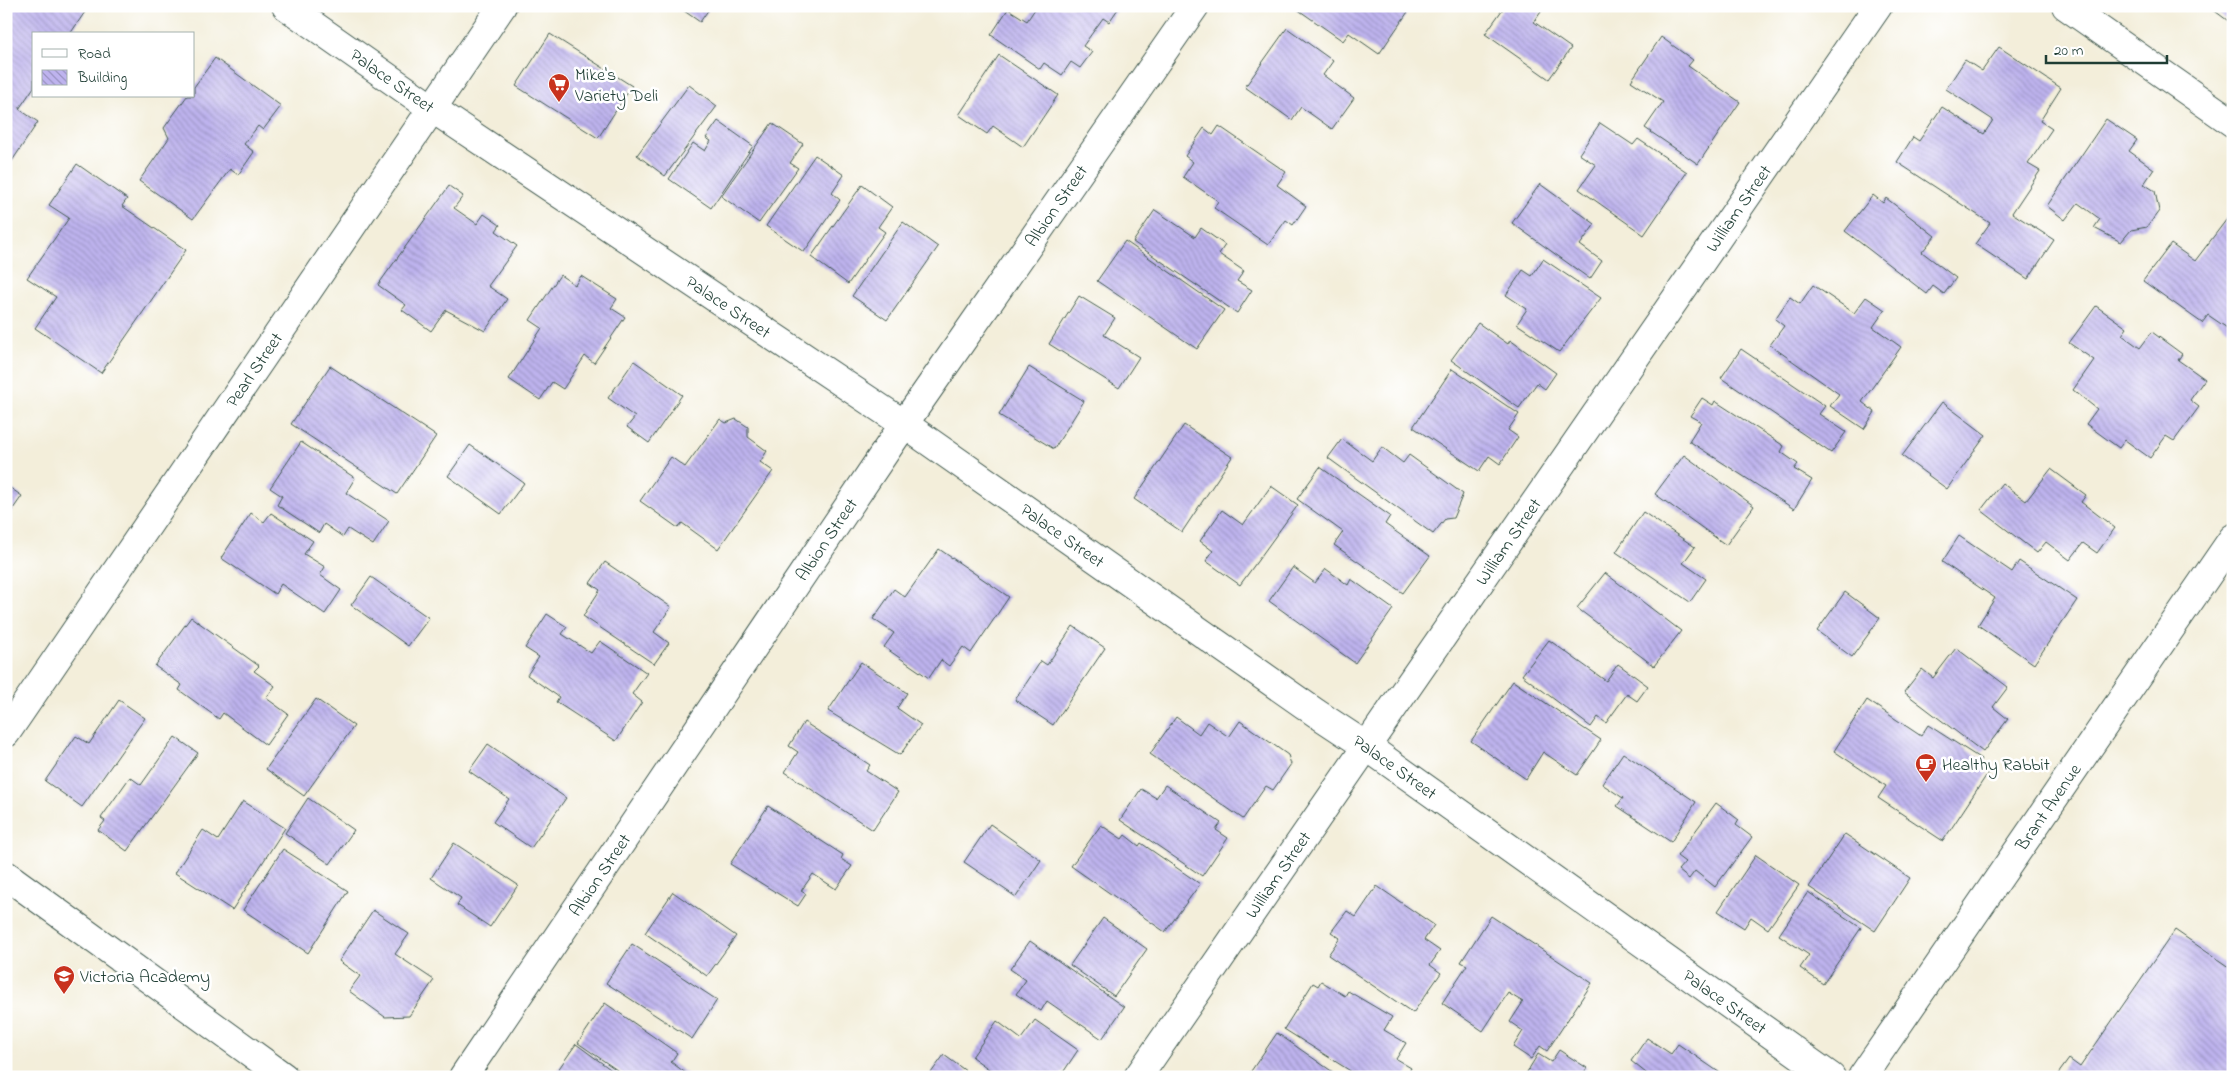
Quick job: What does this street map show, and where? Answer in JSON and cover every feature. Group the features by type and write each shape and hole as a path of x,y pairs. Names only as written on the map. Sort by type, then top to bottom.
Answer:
{"street":[{"name":"Palace Street","path":"286,6 433,109 904,424 1308,708 1366,746 1831,1077"},
{"name":"Pearl Street","path":"6,733 502,6"},
{"name":"Albion Street","path":"463,1077 904,424 1195,6"},
{"name":"William Street","path":"1138,1077 1878,6"},
{"path":"2066,6 2233,123"},
{"name":"Brant Avenue","path":"1862,1077 2233,538"},
{"path":"6,875 284,1077"}],"building":[{"path":"6,6 89,6 71,32 32,32 32,90 19,109 38,122 10,164 6,162"},
{"path":"677,6 711,6 700,22"},
{"path":"1037,6 1120,6 1109,22 1103,18 1083,46 1092,52 1080,68 1071,62 1062,75 1044,63 1040,69 991,35 1008,9 1027,21"},
{"path":"1299,6 1412,6 1379,54 1349,33 1343,41 1297,9"},
{"path":"1505,6 1545,6 1534,22 1571,48 1549,79 1485,34"},
{"path":"2208,6 2233,6 2233,21 2231,23"},
{"path":"1287,28 1333,61 1323,75 1354,98 1332,129 1301,107 1292,120 1245,87"},
{"path":"550,34 632,86 598,138 516,86"},
{"path":"1661,37 1693,60 1688,66 1740,102 1698,164 1645,128 1663,102 1631,81"},
{"path":"1999,47 2061,88 2040,121 2052,129 2028,164 2040,171 2012,213 2054,240 2028,279 1975,244 1990,223 1897,162 1913,137 1919,141 1942,107 1984,134 1993,120 1946,89 1965,60 1982,71"},
{"path":"999,55 1058,95 1023,147 993,126 987,134 959,115"},
{"path":"215,58 281,106 263,130 258,126 244,144 254,152 238,175 230,169 193,219 139,181 169,138 164,128 186,98 195,98 195,86"},
{"path":"689,85 717,106 665,176 637,155"},
{"path":"2106,119 2137,140 2129,151 2154,169 2144,184 2155,191 2159,211 2147,227 2131,230 2121,242 2094,228 2100,219 2078,203 2065,220 2047,206"},
{"path":"718,121 753,146 711,208 669,179 693,143 705,151 711,141 706,138"},
{"path":"772,123 803,144 790,163 798,168 759,223 721,196"},
{"path":"1600,123 1633,145 1638,139 1687,172 1644,235 1579,189 1596,165 1579,154"},
{"path":"1219,126 1286,172 1277,185 1306,206 1293,225 1286,220 1268,245 1214,208 1218,201 1183,177 1193,162 1185,156 1204,128 1213,135"},
{"path":"815,155 844,175 832,193 840,200 804,252 766,226"},
{"path":"77,164 127,199 122,206 186,250 101,373 35,328 56,297 27,278 69,218 49,205"},
{"path":"1540,184 1595,224 1580,245 1602,261 1590,279 1512,223"},
{"path":"862,185 892,207 878,227 885,232 848,284 811,257"},
{"path":"449,186 463,196 454,208 477,224 484,214 500,225 496,231 517,246 488,286 507,299 485,331 446,310 431,331 402,310 406,305 378,285"},
{"path":"1873,195 1883,203 1886,198 1935,236 1922,252 1956,278 1944,294 1933,286 1927,294 1845,231"},
{"path":"1155,210 1195,237 1201,228 1225,245 1219,254 1244,271 1237,281 1252,290 1237,313 1133,242"},
{"path":"2233,211 2233,332 2208,315 2202,323 2143,281 2171,244 2195,261"},
{"path":"903,222 938,247 887,320 852,296"},
{"path":"1125,241 1224,310 1197,349 1097,281"},
{"path":"1543,259 1601,298 1559,352 1517,324 1527,309 1506,295 1523,270 1532,276"},
{"path":"560,275 575,285 581,276 617,299 611,308 625,317 594,363 585,356 563,389 552,382 540,400 509,379 542,328 530,320"},
{"path":"1813,285 1854,313 1866,297 1885,310 1873,327 1901,347 1862,402 1875,412 1864,429 1830,406 1839,394 1770,345 1784,326 1775,319 1790,297 1800,304"},
{"path":"1079,296 1115,318 1104,335 1139,357 1119,388 1049,344"},
{"path":"2096,306 2127,328 2122,335 2140,348 2152,332 2182,354 2178,360 2205,379 2190,400 2199,407 2174,441 2166,436 2150,458 2125,440 2119,448 2086,424 2097,409 2073,390 2094,360 2069,343"},
{"path":"1478,323 1508,344 1510,340 1556,373 1545,389 1537,383 1519,408 1451,360"},
{"path":"1741,349 1825,406 1819,414 1846,432 1831,453 1721,378"},
{"path":"634,361 682,395 649,443 627,427 635,417 608,398"},
{"path":"330,366 436,436 397,494 291,424"},
{"path":"1029,367 1084,401 1054,449 999,415"},
{"path":"1452,369 1519,414 1508,430 1518,437 1500,464 1489,456 1479,471 1413,427"},
{"path":"1702,398 1713,405 1715,401 1784,446 1781,452 1798,464 1794,469 1812,480 1794,509 1689,441 1701,422 1690,416"},
{"path":"1942,402 1986,435 1947,489 1902,456"},
{"path":"720,419 726,423 736,419 748,427 748,437 767,451 760,462 773,471 718,549 682,523 678,528 640,501 671,457 685,467"},
{"path":"1184,425 1232,457 1182,532 1134,499"},
{"path":"1342,439 1372,461 1382,447 1403,463 1409,455 1463,494 1453,518 1445,519 1433,534 1328,458"},
{"path":"301,442 355,478 346,493 389,521 373,545 348,529 343,537 324,524 319,533 277,505 282,496 270,488"},
{"path":"470,445 524,483 501,514 448,476"},
{"path":"1684,455 1754,506 1726,545 1655,494"},
{"path":"1320,467 1390,516 1385,524 1430,556 1403,593 1334,545 1343,532 1297,499"},
{"path":"2051,469 2086,495 2081,502 2115,528 2097,553 2083,543 2070,560 2046,542 2037,553 1981,510 2002,483 2026,501"},
{"path":"6,485 22,496 6,519"},
{"path":"1271,486 1298,505 1240,585 1206,561 1213,551 1200,541 1222,510 1243,525"},
{"path":"1643,512 1695,547 1683,563 1706,579 1690,602 1616,552"},
{"path":"251,513 264,522 271,513 313,541 304,554 325,567 320,575 341,590 325,614 281,584 275,594 221,558"},
{"path":"1959,536 2012,572 2019,561 2077,600 2034,664 1978,625 1995,598 1942,562"},
{"path":"939,549 1009,597 971,653 963,647 949,666 941,660 929,678 884,647 894,633 873,619 894,589 905,597"},
{"path":"605,562 671,607 654,632 669,643 654,664 583,616 600,590 590,583"},
{"path":"1293,567 1315,583 1326,569 1348,585 1351,579 1393,609 1355,663 1269,601"},
{"path":"1605,573 1681,631 1654,666 1577,608"},
{"path":"371,577 429,618 408,646 351,605"},
{"path":"1845,592 1880,618 1852,657 1817,631"},
{"path":"547,614 567,627 562,634 591,653 600,641 647,673 632,694 642,702 616,741 556,702 559,697 527,675 539,657 525,648"},
{"path":"191,617 259,666 254,671 275,686 266,698 288,714 266,745 223,713 219,719 179,690 182,685 155,666"},
{"path":"1073,626 1105,648 1053,725 1015,700 1041,661 1047,665"},
{"path":"1549,640 1606,681 1618,664 1648,686 1637,701 1627,694 1606,723 1598,717 1591,727 1522,675"},
{"path":"1956,648 2008,687 1993,707 2008,719 1983,752 1904,692 1922,669 1933,678"},
{"path":"861,662 907,693 897,708 921,725 900,755 828,711"},
{"path":"1513,681 1601,740 1577,775 1543,752 1526,779 1471,741"},
{"path":"316,699 354,726 304,796 266,769"},
{"path":"119,700 145,718 82,807 45,781 76,736 89,744"},
{"path":"1867,700 1921,736 1928,725 1981,759 1977,765 1988,773 1943,841 1878,798 1886,786 1834,751"},
{"path":"1176,717 1199,734 1207,722 1229,737 1240,721 1288,755 1291,764 1273,790 1266,786 1243,819 1150,754"},
{"path":"804,722 870,765 866,771 898,792 873,830 785,772 798,752 789,746"},
{"path":"175,737 198,753 127,851 98,830 105,821 101,818 130,777 141,785"},
{"path":"488,744 566,798 531,848 493,822 509,799 469,771"},
{"path":"1623,753 1696,802 1671,842 1617,806 1623,798 1602,784"},
{"path":"1165,785 1221,823 1216,830 1228,838 1202,876 1120,820 1141,789 1156,798"},
{"path":"308,798 354,830 330,864 285,833"},
{"path":"243,801 285,828 232,910 175,873 203,830 218,840"},
{"path":"1716,803 1739,820 1736,825 1752,837 1715,887 1695,871 1689,879 1678,870 1685,862 1677,856"},
{"path":"768,806 843,855 841,859 852,866 836,889 813,874 801,891 806,894 798,906 730,864"},
{"path":"990,824 1041,860 1016,897 964,862"},
{"path":"1101,825 1122,839 1125,835 1139,846 1141,843 1200,884 1165,932 1071,866"},
{"path":"1845,834 1910,878 1875,931 1809,887"},
{"path":"454,843 518,885 490,927 457,905 461,898 431,878"},
{"path":"283,849 348,891 308,953 243,910"},
{"path":"1756,855 1799,885 1768,929 1751,917 1744,928 1718,911"},
{"path":"1377,886 1434,925 1424,940 1440,951 1430,965 1441,973 1413,1013 1328,955 1340,938 1331,932 1347,911 1356,917"},
{"path":"673,892 736,936 707,976 645,933"},
{"path":"1808,892 1861,928 1823,984 1800,968 1809,955 1779,935"},
{"path":"373,910 409,934 395,954 434,980 409,1016 385,1017 349,991 360,976 339,961"},
{"path":"1491,916 1592,983 1547,1051 1540,1046 1531,1059 1513,1047 1523,1031 1510,1022 1523,1002 1508,993 1483,1031 1442,1003 1467,965 1461,962"},
{"path":"1103,918 1147,949 1114,996 1070,965"},
{"path":"2175,930 2233,970 2233,1077 2063,1077 2058,1074 2069,1059 2080,1067"},
{"path":"1030,941 1124,1007 1102,1039 1047,1001 1041,1011 1016,994 1026,980 1010,969"},
{"path":"632,944 717,1000 692,1039 606,983"},
{"path":"1321,981 1345,996 1348,991 1392,1017 1384,1030 1406,1043 1396,1059 1411,1068 1406,1077 1360,1077 1284,1029 1313,983 1318,986"},
{"path":"605,1003 677,1053 671,1062 691,1077 627,1077 578,1043"},
{"path":"1035,1020 1078,1050 1060,1077 1000,1077 972,1057 997,1021 1021,1039"},
{"path":"1277,1033 1340,1077 1247,1077"},
{"path":"1647,1038 1671,1054 1678,1044 1726,1077 1651,1077 1631,1061"},
{"path":"576,1044 621,1077 553,1077"},
{"path":"1559,1050 1587,1068 1581,1077 1524,1077 1538,1054 1551,1062"},
{"path":"944,1055 974,1077 928,1077"}],"place":[{"name":"Mike's Variety Deli","path":"559,103"},
{"name":"Healthy Rabbit","path":"1926,783"},
{"name":"Victoria Academy","path":"64,995"}]}
